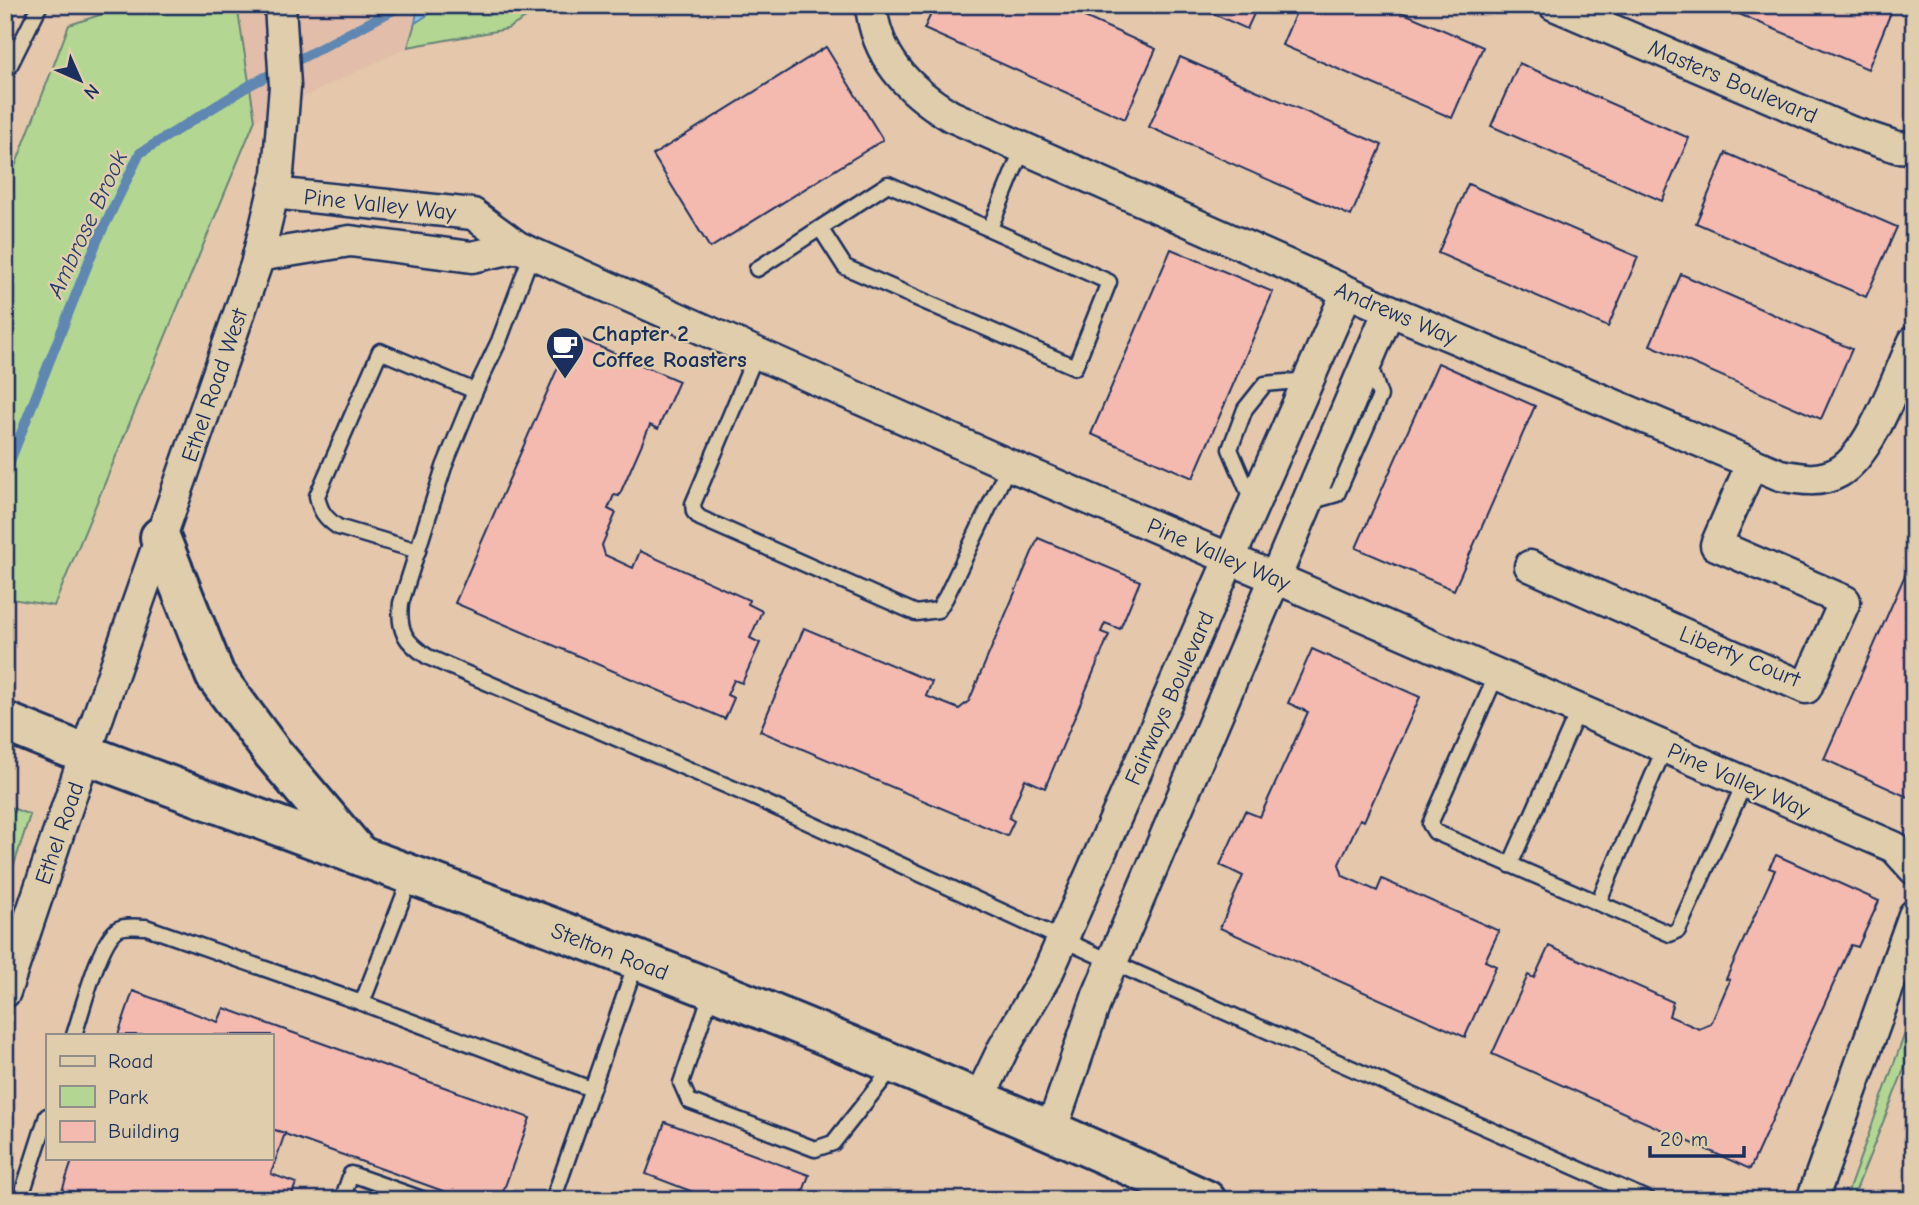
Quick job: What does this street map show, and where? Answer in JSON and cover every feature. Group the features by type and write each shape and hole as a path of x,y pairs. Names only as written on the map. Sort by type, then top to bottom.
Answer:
{"main road":[{"path":"160,537 215,675 272,752 361,858"},
{"name":"Stelton Road","path":"5,722 713,990 1051,1130 1188,1196"}],"street":[{"name":"Ethel Road West","path":"85,754 258,256 278,173 285,86 280,5"},
{"name":"Andrews Way","path":"871,5 884,54 903,80 926,101 951,116 1347,292 1780,475 1804,480 1839,472 1866,445 1914,341"},
{"name":"Masters Boulevard","path":"1555,5 1851,132 1897,147 1914,148"},
{"name":"Pine Valley Way","path":"273,193 473,214 525,250 1009,465 1872,837 1894,847 1914,869"},
{"name":"Pine Valley Way","path":"258,256 350,241 472,257 525,250"},
{"name":"Fairways Boulevard","path":"979,1099 1004,1047 1048,972 1347,292"},
{"path":"1051,1130 1098,995 1389,310"},
{"name":"Liberty Court","path":"1530,566 1806,688 1845,601 1716,545 1752,463"},
{"name":"Ethel Road","path":"5,992 85,754"},
{"path":"1812,1200 1914,915"}],"lane":[{"path":"5,75 40,5"},
{"path":"990,228 1023,148"},
{"path":"757,270 820,228 888,184 1110,282 1075,367 845,267 820,228"},
{"path":"525,250 499,341 444,467 401,603 400,621 404,635 415,648 428,657 755,798 1112,962 1649,1200"},
{"path":"418,551 338,527 327,520 320,509 317,496 380,351 475,391"},
{"path":"757,352 692,504 694,512 700,518 916,612 928,613 938,610 946,597 1009,465"},
{"path":"1254,506 1230,449 1245,410 1265,384 1309,380"},
{"path":"1497,674 1430,824 1435,832 1510,865 1671,934 1678,930 1745,782"},
{"path":"1510,865 1579,709"},
{"path":"1598,903 1665,747"},
{"path":"362,1003 411,876"},
{"path":"74,1034 103,946 118,929 132,926 146,928 362,1003 591,1089"},
{"path":"553,1200 637,960"},
{"path":"713,990 681,1083 690,1101 815,1149 833,1143 895,1065"},
{"path":"20,1200 46,1119"},
{"path":"342,1200 351,1174 425,1200"}],"shaded area":[{"path":"237,5 418,5 408,47 255,120"}],"green space":[{"path":"130,5 237,5 255,120 54,606 5,598 5,193 69,25"},
{"path":"443,5 548,5 507,29 408,47 415,23"},
{"path":"5,805 30,815 5,893"},
{"path":"1914,1008 1914,1044 1852,1200 1845,1200"}],"water":[{"path":"418,5 443,5 415,23"}],"building":[{"path":"935,5 1058,5 1156,49 1125,119 924,29"},
{"path":"1194,5 1258,5 1247,29"},
{"path":"1299,5 1385,5 1483,47 1452,118 1282,45"},
{"path":"1718,5 1894,5 1868,69"},
{"path":"826,47 883,140 710,248 653,155"},
{"path":"1180,57 1382,145 1351,216 1149,127"},
{"path":"1519,63 1689,138 1662,201 1491,126"},
{"path":"1726,153 1897,227 1866,297 1696,223"},
{"path":"1468,184 1638,257 1608,327 1438,253"},
{"path":"1171,249 1273,292 1193,478 1091,434"},
{"path":"1681,274 1852,349 1821,419 1650,345"},
{"path":"572,335 679,381 658,429 650,425 619,496 614,495 608,509 616,513 602,545 605,555 633,568 640,551 749,600 748,604 762,611 750,638 760,643 742,683 734,680 727,695 734,698 725,719 455,603"},
{"path":"1438,363 1535,406 1454,590 1356,548"},
{"path":"1914,511 1914,529 1907,526"},
{"path":"1038,538 1140,581 1120,629 1105,623 1101,632 1109,635 1045,788 1025,779 1009,818 1014,821 1007,836 760,731 804,628 932,682 926,696 959,709 969,701"},
{"path":"1905,575 1914,579 1914,800 1824,759"},
{"path":"1312,649 1420,697 1364,821 1360,819 1339,864 1343,876 1377,891 1382,879 1499,931 1485,961 1496,966 1465,1037 1220,928 1243,876 1220,865 1245,811 1260,817 1308,712 1288,703"},
{"path":"1776,855 1879,901 1858,947 1851,945 1750,1169 1492,1054 1528,975 1534,978 1549,946 1673,1002 1669,1016 1699,1029 1711,1024 1730,980 1726,979 1775,870 1769,868"},
{"path":"133,991 218,1022 224,1008 530,1118 500,1200 468,1200 273,1130 273,1034 118,1034"},
{"path":"665,1122 809,1175 800,1200 714,1200 646,1174"},
{"path":"273,1130 285,1133 271,1174 296,1183 290,1200 59,1200 72,1160 273,1160"}],"waterway":[{"name":"Ambrose Brook","path":"5,474 97,241 140,153 250,85 403,5"}],"place":[{"name":"Chapter 2 Coffee Roasters","path":"565,380"}]}
